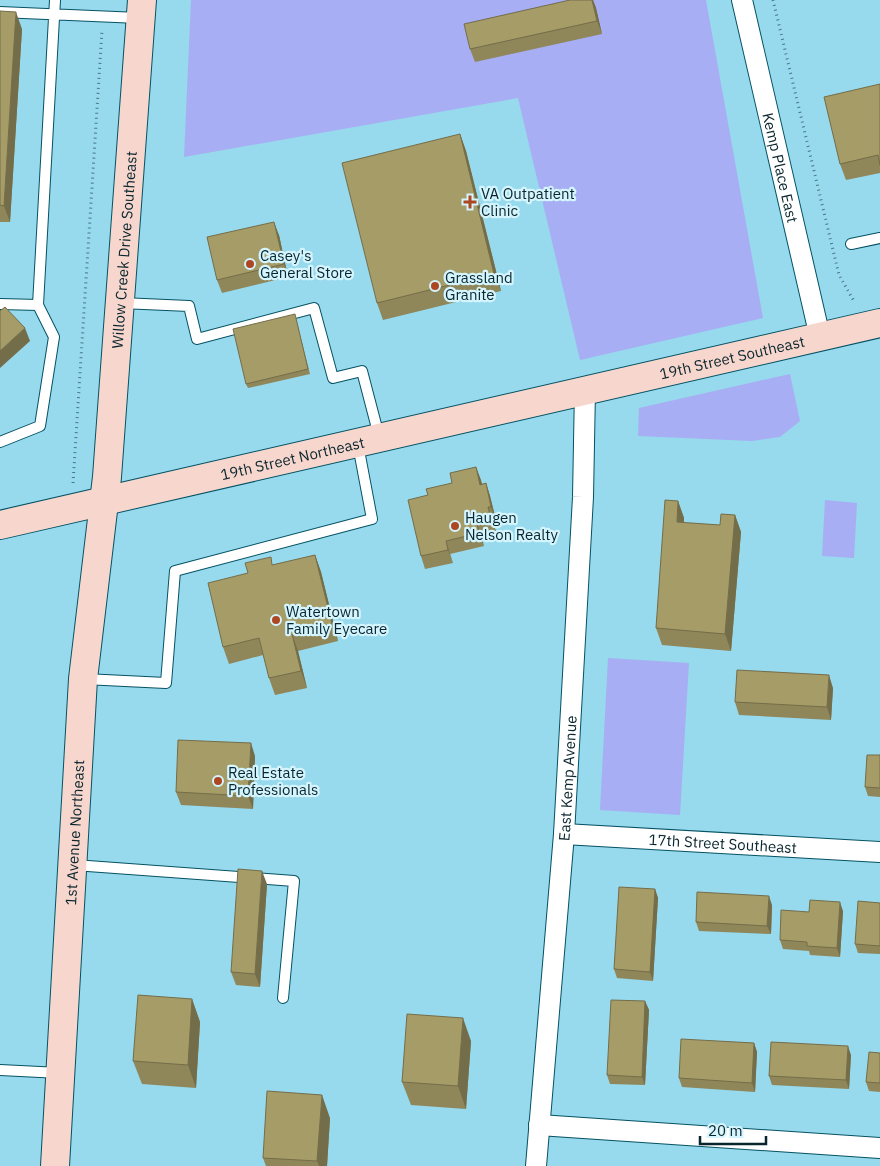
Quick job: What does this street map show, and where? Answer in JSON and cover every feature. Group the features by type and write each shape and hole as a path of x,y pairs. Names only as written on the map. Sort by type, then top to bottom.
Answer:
{"main road":[{"name":"Willow Creek Drive Southeast","path":"105,501 121,303 141,9"},
{"name":"19th Street Southeast","path":"585,389 880,323"},
{"name":"19th Street Northeast","path":"0,525 585,389"},
{"name":"1st Avenue Northeast","path":"55,1166 83,679 105,501"}],"street":[{"name":"Kemp Place East","path":"742,0 820,337"},
{"name":"East Kemp Avenue","path":"536,1166 564,834 583,497 585,389"},
{"name":"17th Street Southeast","path":"564,834 880,852"},
{"path":"539,1125 880,1148"}],"lane":[{"path":"0,442 40,426 54,338 38,305 55,0"},
{"path":"0,12 103,16 141,9"},
{"path":"851,244 880,238"},
{"path":"83,679 166,683 176,571 372,519 362,371 333,378 314,308 196,339 189,306 121,303"},
{"path":"0,304 38,305"},
{"path":"73,865 294,881 283,998"},
{"path":"0,1070 61,1073"}],"path":[{"path":"773,0 839,275 854,303"},
{"path":"73,485 103,16"}],"shaded area":[{"path":"191,0 706,0 763,318 580,360 518,98 184,157"},
{"path":"790,374 800,421 780,437 752,441 638,436 639,408"},
{"path":"825,500 857,503 854,558 822,556"},
{"path":"608,658 689,663 680,815 600,810"}],"building":[{"path":"570,0 592,0 597,21 470,49 464,24"},
{"path":"0,11 16,12 4,206 0,205"},
{"path":"880,84 880,165 878,155 840,164 824,97"},
{"path":"460,134 494,274 377,303 342,163"},
{"name":"Casey's General Store","path":"274,222 284,264 217,280 207,237"},
{"path":"5,307 25,328 0,351 0,311"},
{"name":"Casey's General Store","path":"295,314 308,369 246,384 233,329"},
{"name":"Haugen Nelson Realty","path":"476,467 480,485 486,483 491,507 488,507 491,519 477,523 479,533 446,541 448,550 421,556 408,500 428,495 426,489 452,483 450,473"},
{"path":"665,500 678,501 677,522 720,525 721,514 735,515 725,634 656,628"},
{"name":"Watertown Family Eyecare","path":"315,555 332,624 292,634 301,671 269,678 259,638 223,647 208,583 248,573 245,563 271,557 272,565"},
{"path":"737,670 829,675 827,707 735,702"},
{"name":"Real Estate Professionals","path":"178,740 251,743 248,796 176,792"},
{"path":"867,755 880,755 880,788 865,787"},
{"path":"238,869 262,871 255,974 231,972"},
{"path":"619,887 655,889 650,972 614,969"},
{"path":"697,892 769,896 767,926 696,922"},
{"path":"810,900 840,902 837,948 807,946 807,942 780,940 781,910 809,912"},
{"path":"858,901 880,903 880,946 855,944"},
{"path":"138,995 192,999 188,1065 133,1061"},
{"path":"611,1000 645,1001 642,1077 607,1075"},
{"path":"407,1014 463,1018 458,1086 402,1082"},
{"path":"681,1039 754,1043 752,1083 679,1078"},
{"path":"771,1042 848,1046 846,1080 769,1076"},
{"path":"869,1052 880,1053 880,1083 866,1082"},
{"path":"267,1091 322,1095 317,1161 263,1158"}],"place":[{"name":"VA Outpatient Clinic","path":"470,202"},
{"name":"Casey's General Store","path":"250,264"},
{"name":"Grassland Granite","path":"435,286"},
{"name":"Haugen Nelson Realty","path":"455,526"},
{"name":"Watertown Family Eyecare","path":"276,620"},
{"name":"Real Estate Professionals","path":"218,781"}]}
